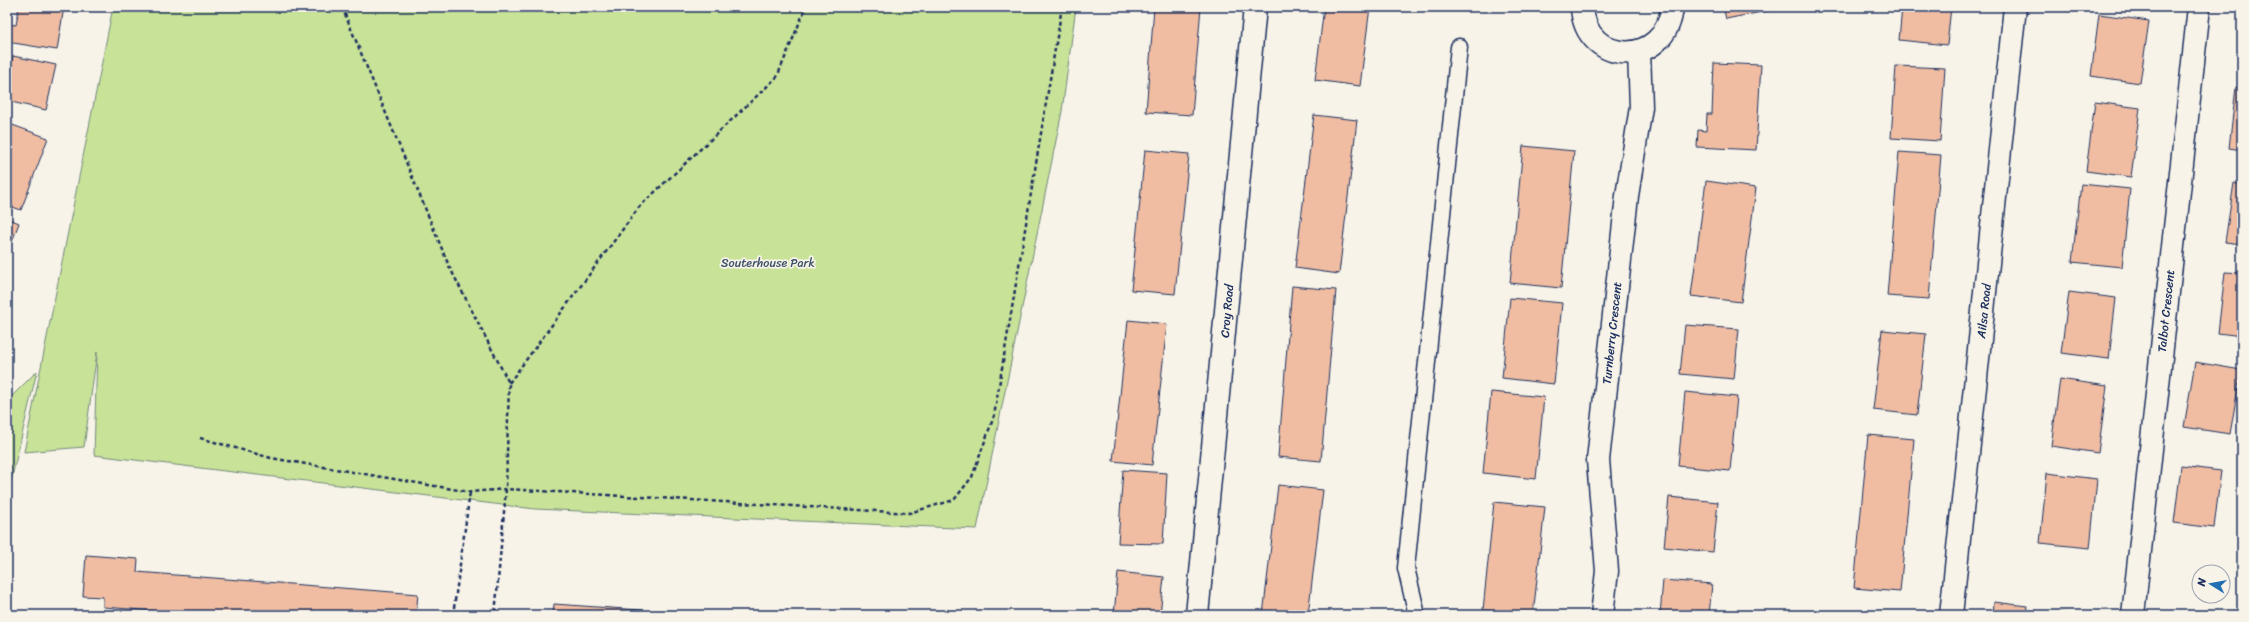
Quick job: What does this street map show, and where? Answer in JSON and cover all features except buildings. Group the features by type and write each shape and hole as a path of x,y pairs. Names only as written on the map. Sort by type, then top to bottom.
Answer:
{"street":[{"name":"Croy Road","path":"1197,615 1255,7"},
{"path":"1582,7 1587,28 1594,38 1604,46 1614,51 1626,53 1639,51 1650,46 1664,34 1671,17 1672,7"},
{"name":"Ailsa Road","path":"1951,615 2015,7"},
{"name":"Talbot Crescent","path":"2133,615 2199,7"},
{"name":"Turnberry Crescent","path":"1602,615 1607,570 1598,460 1627,196 1641,107 1639,51"}],"lane":[{"path":"1417,615 1406,568 1459,48"}],"path":[{"path":"342,7 449,266 508,383 506,489 495,615"},
{"path":"508,383 640,206 777,77 806,7"},
{"path":"200,438 271,458 470,492 506,489 909,513 954,500 972,477 994,416 1062,7"},
{"path":"453,615 470,492"}],"green space":[{"name":"Souterhouse Park","path":"113,7 1076,7 1062,111 977,529 535,509 94,455 97,352 84,447 24,452"},
{"path":"37,371 7,498 7,401"}]}
